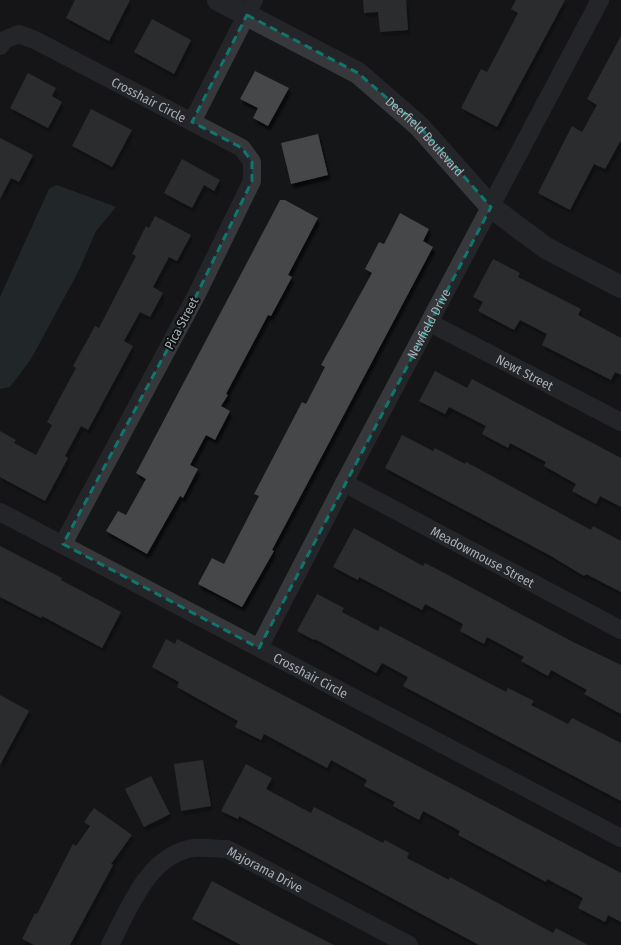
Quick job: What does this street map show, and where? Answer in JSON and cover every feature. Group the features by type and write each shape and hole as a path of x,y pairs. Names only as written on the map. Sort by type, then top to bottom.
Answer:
{"street":[{"name":"Deerfield Boulevard","path":"218,0 250,8 358,73 419,126 491,206 546,248 621,287"},
{"name":"Newfield Drive","path":"259,648 344,483 600,0"},
{"name":"Crosshair Circle","path":"0,46 4,40 19,34 35,40 192,122 250,8"},
{"name":"Pica Street","path":"63,544 197,294 252,181 252,162 242,148 192,122"},
{"name":"Newt Street","path":"430,323 621,422"},
{"name":"Meadowmouse Street","path":"344,483 621,630"},
{"name":"Crosshair Circle","path":"0,512 621,838"},
{"name":"Majorama Drive","path":"110,945 144,881 168,856 193,848 227,849 409,945"}],"highlighted area":[{"path":"247,15 358,73 419,126 491,207 259,648 63,544 197,294 252,181 252,162 242,148 192,122"}],"shaded area":[{"path":"57,185 116,207 96,231 78,272 31,359 10,387 0,389 0,297 49,189"}],"building":[{"path":"75,0 130,0 109,41 66,18"},
{"path":"363,0 406,0 408,30 380,32 378,12 364,13"},
{"path":"516,0 565,0 497,127 461,108 481,69 487,72 518,13 511,9"},
{"path":"152,19 191,40 174,74 134,52"},
{"path":"621,36 621,140 605,169 594,164 570,210 538,193 572,126 582,132 597,105 587,99"},
{"path":"255,71 289,88 268,126 253,118 258,108 240,99"},
{"path":"28,73 56,88 52,96 62,102 48,128 10,108"},
{"path":"91,109 132,130 112,167 72,146"},
{"path":"318,134 328,175 291,184 281,143"},
{"path":"0,138 33,155 19,182 11,178 0,199"},
{"path":"182,159 220,180 214,191 204,185 192,208 164,193"},
{"path":"280,200 285,200 318,218 288,275 292,277 271,316 268,315 226,394 228,395 221,406 230,411 215,440 206,435 190,465 198,469 183,498 180,496 147,554 106,531 118,511 126,515 146,479 136,473"},
{"path":"400,213 429,229 423,241 433,247 272,550 274,551 242,607 198,584 212,558 224,564 259,496 254,494 302,402 306,404 325,367 321,365 372,273 365,269 379,242 384,244"},
{"path":"155,216 191,235 177,261 169,257 153,287 163,293 150,317 140,312 124,341 133,346 88,430 81,426 65,456 68,458 45,501 0,477 0,431 16,440 14,443 36,455 52,425 47,422 76,368 73,366 95,326 99,328 136,256 132,254 146,226 149,228"},
{"path":"493,259 520,273 518,277 581,309 578,315 621,338 621,375 615,372 611,380 542,345 547,334 520,320 514,330 478,311 483,302 473,297"},
{"path":"435,371 467,388 472,379 621,458 621,507 600,496 596,504 572,491 576,484 544,466 546,462 510,443 508,448 482,434 486,426 449,407 445,414 419,401"},
{"path":"402,435 433,451 435,448 465,464 466,462 591,530 593,526 621,541 621,592 586,574 584,576 551,556 385,468"},
{"path":"354,528 423,566 425,563 573,642 621,665 621,714 584,694 587,690 551,670 548,676 521,661 524,657 487,637 484,644 460,631 463,624 425,604 422,610 359,577 358,580 333,567"},
{"path":"0,546 62,578 61,580 121,612 102,648 42,616 41,618 0,597"},
{"path":"317,594 344,608 342,612 378,631 380,626 506,692 508,688 534,701 531,705 568,724 572,718 621,743 621,801 403,686 408,677 382,663 376,673 315,639 314,640 297,631"},
{"path":"166,639 175,644 177,639 621,873 621,922 608,915 605,922 578,908 583,898 547,879 546,882 458,835 460,831 423,811 419,820 393,806 395,802 364,786 367,780 331,760 327,768 264,734 261,740 235,727 238,721 177,687 179,682 152,667"},
{"path":"0,695 29,711 0,765"},
{"path":"203,760 211,806 181,811 174,764"},
{"path":"246,764 272,778 266,789 311,813 314,807 383,843 385,840 409,853 407,858 449,880 450,877 553,933 556,928 588,945 479,945 239,816 238,819 221,811"},
{"path":"151,776 170,814 144,827 125,789"},
{"path":"94,808 132,835 111,864 113,865 70,945 34,945 22,939 35,913 37,914 73,844 76,846 90,826 84,822"},
{"path":"212,881 334,945 241,945 192,919"}]}
